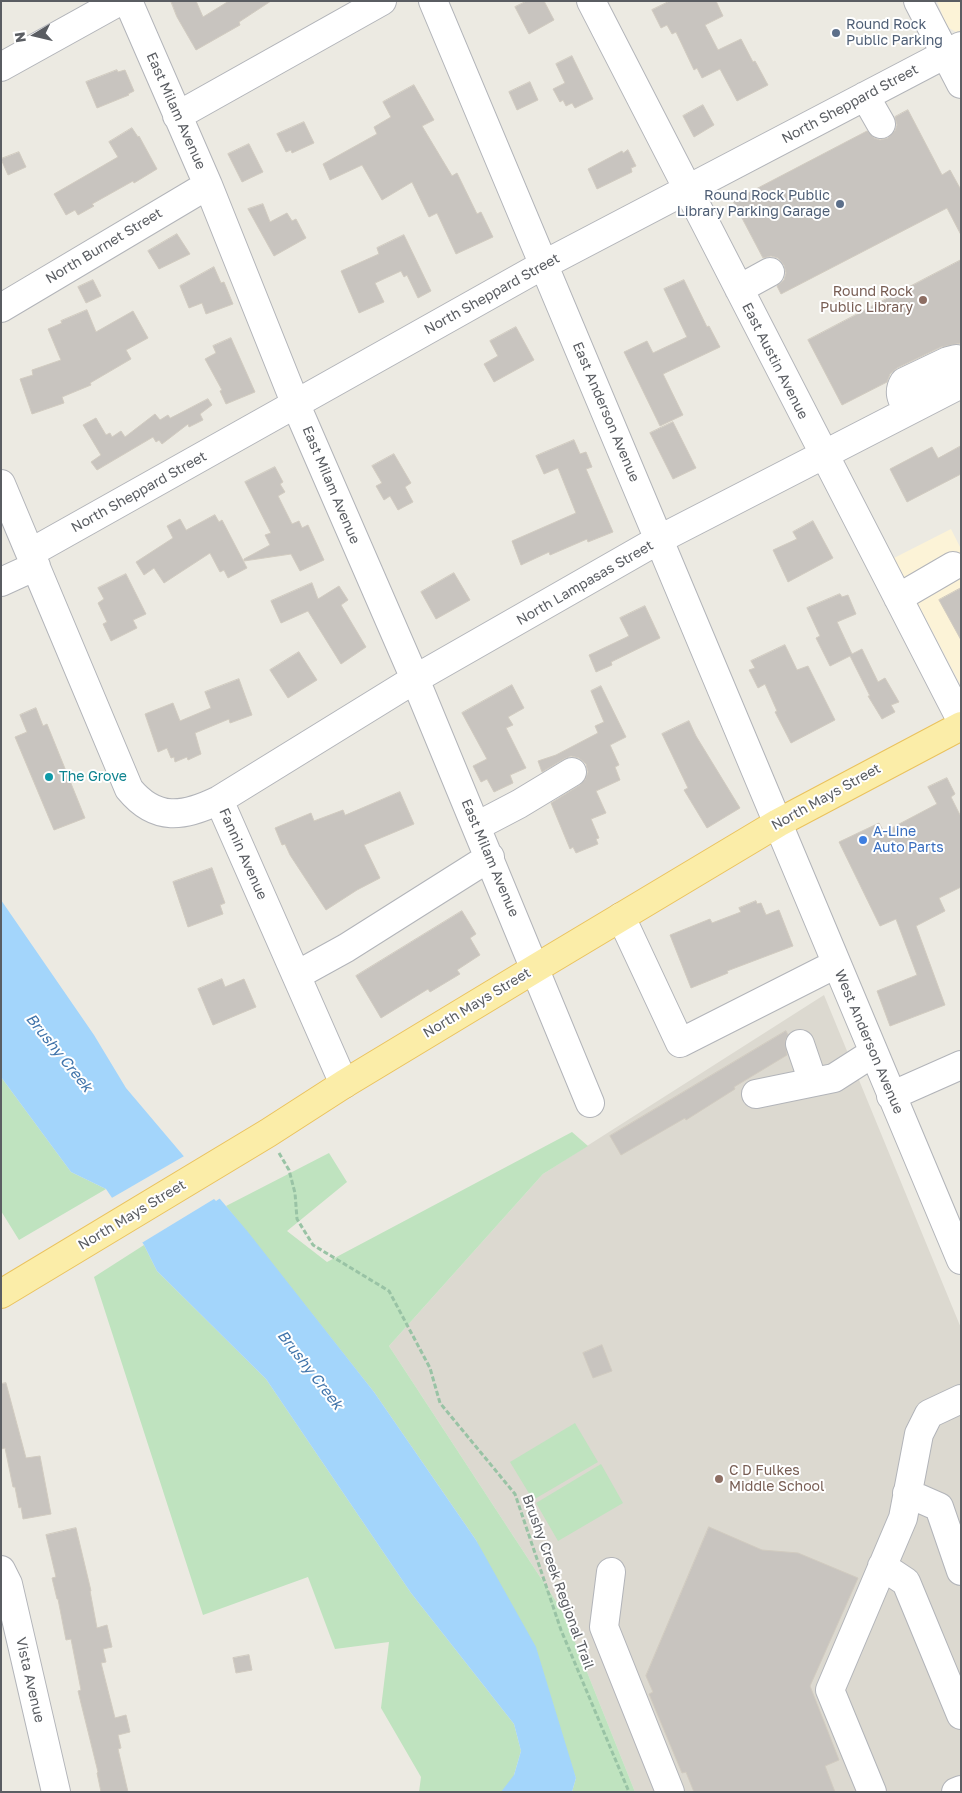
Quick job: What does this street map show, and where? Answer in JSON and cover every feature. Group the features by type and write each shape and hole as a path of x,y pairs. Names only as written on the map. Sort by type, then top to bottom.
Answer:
{"main road":[{"name":"North Mays Street","path":"1,1294 268,1133 344,1084 778,823 961,726"}],"street":[{"path":"1,67 120,1"},
{"name":"East Milam Avenue","path":"128,1 208,185 296,405 490,857 590,1103"},
{"path":"177,116 382,1"},
{"name":"East Anderson Avenue","path":"433,1 778,823"},
{"name":"East Austin Avenue","path":"591,1 961,720"},
{"path":"918,1 953,50 961,84"},
{"name":"North Sheppard Street","path":"1,582 33,559 296,405 543,265 953,50"},
{"path":"865,96 881,124"},
{"name":"North Burnet Street","path":"1,308 208,185"},
{"path":"739,289 770,272"},
{"path":"908,411 900,396 900,388 904,382 948,361 956,359 961,362"},
{"name":"North Lampasas Street","path":"219,800 415,679 660,540 961,384"},
{"name":"Fannin Avenue","path":"4,498 33,559 129,789 144,804 162,812 174,814 192,811 219,800 344,1084"},
{"path":"898,598 953,566"},
{"path":"476,826 572,772"},
{"name":"West Anderson Avenue","path":"778,823 961,1260"},
{"path":"297,975 346,948 490,857"},
{"path":"621,917 680,1043 836,964"},
{"path":"800,1044 814,1082"},
{"path":"756,1094 834,1078 873,1053"},
{"path":"891,1096 961,1065"},
{"path":"872,1792 830,1690 903,1518 919,1434 929,1414 961,1398"},
{"path":"908,1493 939,1507 961,1571"},
{"path":"882,1566 906,1582 961,1715"},
{"name":"Vista Avenue","path":"1,1570 8,1584 56,1792"},
{"path":"611,1572 604,1627 670,1792"},
{"path":"956,1792 961,1790"}],"path":[{"name":"Brushy Creek Regional Trail","path":"268,1133 290,1170 297,1218 312,1245 389,1291 430,1368 440,1403 515,1494 561,1630 629,1792"}],"shaded area":[{"path":"937,1 961,1 961,31 956,32 947,27"},
{"path":"951,529 961,549 961,686 894,558"},
{"name":"C D Fulkes Middle School","path":"824,995 961,1328 961,1792 635,1792 563,1612 389,1346 543,1174"}],"green space":[{"path":"1,1077 71,1172 106,1189 19,1240 1,1211"},
{"path":"572,1132 588,1146 543,1174 389,1346 563,1612 635,1792 572,1792 576,1778 476,1540 374,1392 226,1206 329,1153 347,1182 287,1231 327,1262"},
{"path":"144,1245 157,1271 266,1379 411,1593 514,1724 521,1751 514,1775 535,1792 419,1792 421,1777 381,1708 389,1642 335,1649 308,1577 203,1615 94,1277"},
{"path":"575,1423 598,1462 533,1500 510,1462"},
{"path":"601,1464 623,1503 558,1541 536,1503"}],"water":[{"name":"Brushy Creek","path":"1,900 94,1035 126,1088 248,1232 374,1392 476,1540 536,1647 576,1778 572,1792 501,1792 514,1775 521,1751 514,1724 411,1593 266,1379 157,1271 144,1245 106,1189 71,1172 1,1077"}],"pier":[{"path":"186,1155 222,1197 216,1201 214,1199 140,1244 110,1199"}],"building":[{"path":"171,1 196,1 203,17 229,1 271,1 239,22 240,25 196,50 177,17"},
{"path":"527,1 544,1 554,20 529,34 515,7"},
{"path":"670,1 716,1 723,16 705,25 718,50 741,39 768,85 737,101 720,69 702,78 697,68 694,70 676,32 672,34 667,25 661,28 652,10"},
{"path":"572,56 593,99 575,108 572,103 566,106 563,100 560,102 553,89 565,83 556,64"},
{"path":"117,70 118,72 125,70 134,91 129,95 97,108 86,82"},
{"path":"530,82 538,100 517,110 509,92"},
{"path":"414,85 434,120 422,126 452,176 457,173 477,214 481,212 493,237 456,254 437,213 429,217 412,182 382,200 362,165 330,180 323,164 377,134 374,127 391,117 383,102"},
{"path":"703,105 714,125 694,137 683,116"},
{"name":"Round Rock Public Library Parking Garage","path":"908,110 942,175 950,170 961,190 961,235 947,208 781,294 777,286 784,280 786,273 784,265 778,258 771,256 763,258 733,201 867,131 874,138 880,140 888,138 895,131 897,125 895,117"},
{"path":"304,122 314,143 292,153 291,150 286,152 277,134"},
{"path":"132,128 139,136 157,169 92,204 94,206 78,215 75,210 66,215 54,194 118,157 109,142"},
{"path":"249,144 263,172 242,182 228,154"},
{"path":"628,150 636,166 631,168 632,172 597,189 588,169 622,151 623,153"},
{"path":"19,152 26,167 8,175 1,159"},
{"path":"263,204 270,222 287,213 292,221 296,219 306,238 274,256 248,209"},
{"path":"177,234 190,254 159,269 148,251"},
{"path":"404,235 431,291 418,298 407,275 404,277 401,271 375,283 384,302 359,313 341,271 379,254 377,248"},
{"name":"Round Rock Public Library","path":"961,260 961,343 941,347 897,368 890,374 887,382 842,405 808,340"},
{"path":"214,267 221,283 224,282 233,304 206,314 202,303 189,308 180,286"},
{"path":"93,280 101,296 86,303 78,287"},
{"path":"684,280 707,327 709,326 720,347 663,374 683,415 660,426 624,352 647,341 653,353 687,337 664,289"},
{"path":"87,310 96,332 133,311 148,338 126,350 131,359 90,383 91,385 62,397 64,403 32,414 20,379 33,375 32,370 61,360 48,329"},
{"path":"516,327 534,360 494,382 484,364 498,356 490,341"},
{"path":"231,338 255,392 226,404 220,391 222,390 205,359 216,353 213,346"},
{"path":"208,399 212,405 200,414 203,420 189,427 188,424 162,444 159,440 156,442 153,437 97,470 91,462 101,455 83,425 96,418 106,435 110,433 112,437 121,431 125,437 155,414 160,420 168,415 170,418"},
{"path":"673,422 696,468 673,479 650,433"},
{"path":"574,440 580,454 586,452 592,467 586,469 613,532 588,542 587,539 550,555 549,552 521,565 512,541 576,513 558,468 544,474 536,456"},
{"path":"961,446 961,474 907,502 890,469 932,447 938,458"},
{"path":"394,454 411,483 405,487 413,502 398,510 390,496 384,500 376,486 382,483 372,466"},
{"path":"275,467 283,482 280,484 285,492 278,496 292,524 299,521 302,528 308,525 324,560 300,571 291,554 244,561 244,559 270,545 265,535 271,533 245,482"},
{"path":"215,515 219,522 222,520 247,568 228,578 224,570 220,572 210,553 164,583 154,568 144,575 136,562 173,538 167,526 180,519 186,530"},
{"path":"813,521 833,558 788,582 773,550 797,539 793,532"},
{"path":"454,573 470,600 436,619 421,592"},
{"path":"126,574 146,614 133,620 137,628 111,641 103,624 107,622 98,603 104,599 98,588"},
{"path":"312,583 318,599 339,586 348,600 341,605 366,647 341,664 308,611 281,623 271,601"},
{"path":"961,588 961,640 939,600"},
{"path":"840,594 842,597 848,595 856,614 837,622 852,654 862,649 878,682 885,678 899,702 891,705 895,712 882,719 868,696 870,696 850,656 830,666 816,638 820,636 807,608"},
{"path":"645,606 660,638 611,662 612,665 596,672 589,655 629,636 620,618"},
{"path":"785,645 797,670 808,666 835,720 791,743 775,712 777,711 765,684 758,688 749,670 755,668 751,661"},
{"path":"299,652 317,680 288,698 270,670"},
{"path":"239,679 252,715 230,723 229,719 195,733 201,754 188,760 187,757 175,762 174,757 171,758 167,748 158,752 145,714 173,703 180,721 211,708 205,692"},
{"path":"512,685 524,708 508,717 513,725 506,728 526,768 510,775 513,783 494,792 487,779 481,782 473,766 487,759 462,713"},
{"path":"601,686 626,737 610,745 619,765 615,767 620,780 596,791 606,813 591,819 599,838 596,839 598,844 576,853 573,847 570,849 551,803 585,780 588,772 586,764 579,758 571,756 542,772 538,761 556,755 598,733 595,726 604,722 591,691"},
{"name":"The Grove","path":"36,708 43,726 47,724 85,818 54,830 15,737 27,732 20,715"},
{"path":"689,721 696,736 740,808 707,828 684,790 688,788 662,734"},
{"path":"947,778 955,794 951,797 961,817 961,887 939,898 945,911 916,926 945,1005 890,1026 877,991 917,975 896,919 880,926 839,842 879,823 884,832 937,804 928,787"},
{"path":"400,792 414,824 364,845 380,878 326,910 290,855 285,844 282,845 275,828 311,813 314,821 343,810 345,815"},
{"path":"212,868 225,903 220,905 223,914 188,927 173,882"},
{"path":"756,901 757,904 761,903 766,915 779,910 793,946 727,971 728,973 691,988 670,935 710,919 712,923 741,912 739,908"},
{"path":"462,911 476,934 470,938 480,955 457,970 460,974 430,992 428,989 381,1018 356,976"},
{"path":"222,979 225,987 244,979 256,1007 213,1025 198,989"},
{"path":"786,1031 788,1035 785,1041 787,1055 734,1087 735,1089 686,1120 685,1118 621,1155 610,1136"},
{"path":"602,1345 612,1371 593,1378 583,1353"},
{"path":"6,1383 26,1458 40,1456 51,1514 23,1519 21,1507 19,1508 5,1448 1,1449 1,1384"},
{"path":"709,1527 762,1550 798,1553 858,1578 810,1686 839,1760 825,1766 835,1792 694,1792 686,1772 682,1773 649,1694 653,1692 646,1676"},
{"path":"76,1528 91,1591 97,1628 107,1625 112,1647 103,1649 106,1662 101,1663 115,1718 126,1715 130,1732 118,1735 121,1748 118,1749 128,1792 101,1792 98,1772 78,1691 81,1690 71,1639 66,1640 52,1578 56,1577 46,1535"},
{"path":"249,1655 252,1670 236,1673 233,1658"}],"place":[{"name":"Round Rock Public Parking","path":"836,33"},
{"name":"Round Rock Public Library Parking Garage","path":"840,204"},
{"name":"Round Rock Public Library","path":"923,300"},
{"name":"The Grove","path":"49,777"},
{"name":"A-Line Auto Parts","path":"863,840"},
{"name":"C D Fulkes Middle School","path":"719,1479"}]}
